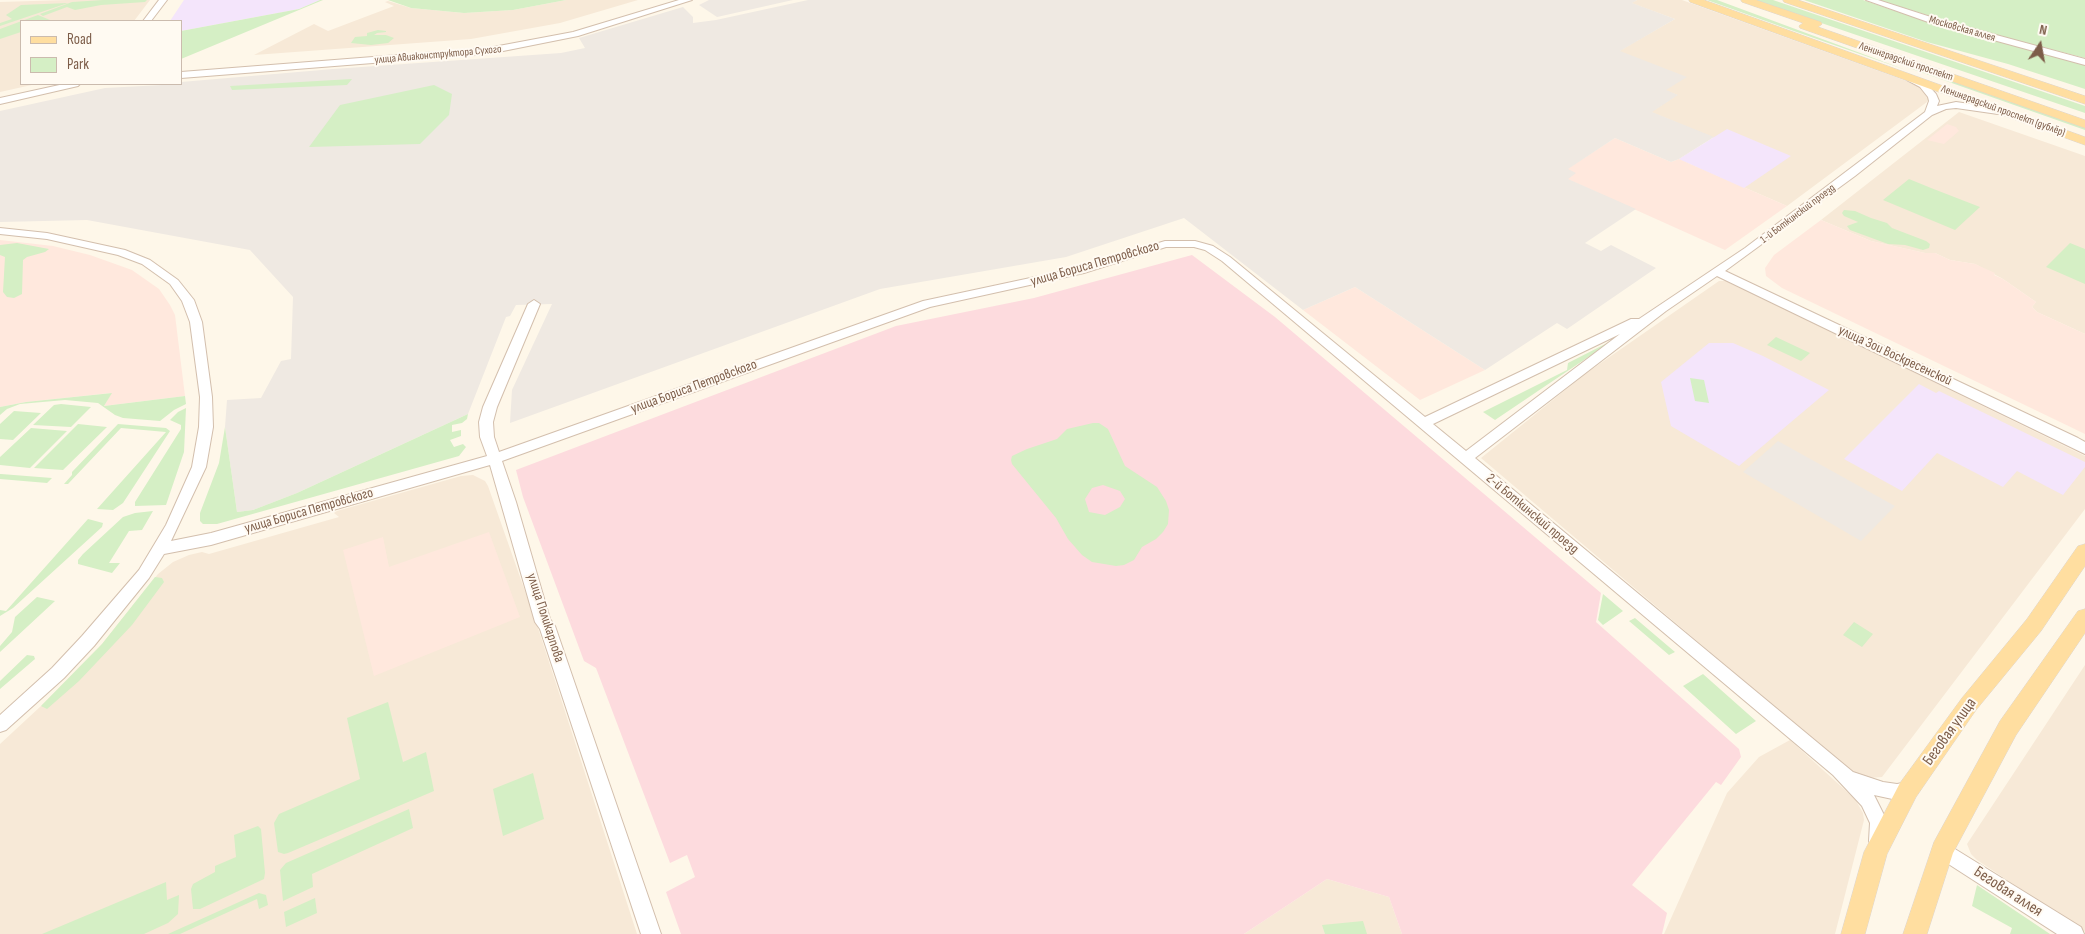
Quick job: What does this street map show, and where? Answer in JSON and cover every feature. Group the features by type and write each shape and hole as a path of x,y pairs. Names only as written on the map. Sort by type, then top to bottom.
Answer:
{"main road":[{"name":"Ленинградский проспект (дублёр)","path":"1694,0 2085,141"},
{"path":"1788,0 2085,100"},
{"path":"1741,1 1928,78"},
{"name":"Ленинградский проспект","path":"1741,1 2085,116"},
{"name":"Ленинградский проспект","path":"1741,1 2085,124"},
{"path":"1889,34 2024,72 2085,92"},
{"path":"1803,39 1928,78 2085,134"},
{"name":"Беговая улица","path":"1853,934 1876,852 1908,790 1969,704 2034,625 2085,550"},
{"path":"1915,934 1942,850 2008,728 2085,618"}],"street":[{"path":"148,20 163,0"},
{"name":"улица Авиаконструктора Сухого","path":"182,69 488,46 570,28 666,0"},
{"name":"улица Авиаконструктора Сухого","path":"182,75 488,51 575,34 688,0"},
{"name":"Московская аллея","path":"1870,0 1934,21 2085,62"},
{"path":"1898,73 1930,90 1934,101 1929,113"},
{"path":"0,96 49,85"},
{"path":"0,101 70,85"},
{"name":"1-й Боткинский проезд","path":"1465,458 1662,308 1738,258 1929,113 1944,106 1956,104 1984,108 2015,116"},
{"path":"0,231 48,236 121,252 146,262 174,282 188,300 196,322 206,397 206,427 199,467 160,549 144,574 88,641 58,673 0,725"},
{"name":"улица Бориса Петровского","path":"160,549 211,539 494,459 874,322 942,300 1080,271 1165,244 1203,245 1226,259"},
{"name":"2-й Боткинский проезд","path":"1226,259 1839,769 1857,786 1875,812 1880,834 1876,852"},
{"name":"улица Зои Воскресенской","path":"1716,272 2079,443 2085,450"},
{"name":"улица Поликарпова","path":"534,304 511,356 486,422 487,437 543,622 547,626 651,934"},
{"name":"1-й Боткинский проезд","path":"1424,423 1492,392 1662,308"},
{"name":"2-й Боткинский проезд","path":"1839,769 1868,786 1897,792 1908,790"},
{"name":"Беговая аллея","path":"1942,850 2074,934"}],"shaded area":[{"path":"150,0 135,20 20,20 20,85 32,85 0,92 0,2"},
{"path":"184,0 320,0 299,9 182,31 182,20 171,20"},
{"path":"566,0 638,0 560,23 471,39 254,55 314,24 328,31 394,6 385,2 388,1 411,8 464,13 513,10"},
{"path":"709,0 793,0 717,17 699,5"},
{"path":"808,0 1637,0 1632,3 1675,19 1620,51 1687,77 1666,90 1678,95 1652,112 1714,137 1671,162 1615,138 1568,169 1576,173 1568,179 1636,209 1585,243 1601,251 1611,245 1656,268 1567,329 1557,323 1485,370 1355,287 1303,310 1184,218 1066,257 880,289 510,423 512,390 552,304 516,305 510,316 506,317 468,414 297,493 253,510 237,512 225,427 227,400 261,398 281,361 291,359 293,297 250,250 87,220 0,222 0,111 105,88 182,85 182,82 333,69 561,53 585,48 579,38 683,7 693,17 693,23 716,20"},
{"path":"1637,0 1682,0 1912,83 1927,92 1929,98 1927,102 1787,206 1679,159 1714,138 1651,112 1677,95 1598,63 1675,19 1631,3"},
{"path":"1959,112 2085,156 2085,334 2037,312 2032,307 2036,302 2003,279 1975,264 1950,260 1935,253 1925,253 1871,241 1821,220"},
{"path":"1947,124 1956,127 1959,131 1944,144 1927,140"},
{"path":"1727,129 1791,156 1744,188 1679,159"},
{"path":"1615,138 1671,162 1679,159 1787,206 1725,250 1567,179 1567,169"},
{"path":"1821,220 1871,241 1925,253 1935,253 1950,260 1975,264 1995,273 1994,275 2003,279 2036,302 2032,307 2037,312 2085,334 2085,434 1782,288 1766,276 1765,268 1774,255"},
{"path":"0,240 53,246 90,255 132,270 159,289 175,315 185,396 104,406 111,393 26,402 0,407"},
{"path":"1192,255 1275,317 1601,593 1596,622 1739,749 1741,757 1721,785 1716,782 1632,885 1667,913 1662,934 1402,934 1389,897 1327,879 1244,934 681,934 666,892 695,877 687,855 670,863 596,668 584,661 523,497 516,470 896,326 1034,298"},
{"path":"1719,281 1727,281 2085,456 2085,509 1882,777 1868,778 1848,769 1481,458 1585,374"},
{"path":"1355,287 1485,370 1420,400 1303,310"},
{"path":"1709,343 1733,343 1763,356 1829,390 1739,466 1671,426 1661,382"},
{"path":"1919,384 1936,393 1939,391 2085,462 2085,467 2063,495 2017,471 2003,487 1937,453 1902,491 1844,459"},
{"path":"1778,441 1895,506 1861,541 1743,472"},
{"path":"473,475 485,481 488,486 539,631 637,934 0,934 0,744 41,706 102,644 158,574 173,562 189,555 202,552 209,554 339,517 334,513 337,511 461,476"},
{"path":"489,532 520,617 374,676 343,550 383,537 389,567"},
{"path":"2085,665 2085,932 1977,860 1971,854 1967,844"},
{"path":"1790,740 1855,799 1863,813 1864,820 1835,934 1664,934 1727,793 1759,757"},
{"path":"1327,879 1389,897 1402,934 1244,934"}],"green space":[{"path":"147,0 145,2 101,5 75,10 67,7 43,16 40,14 72,2"},
{"path":"323,0 182,59 182,31 299,9"},
{"path":"388,0 566,0 513,10 464,13 411,8"},
{"path":"1707,0 1717,0 1906,70 1791,30"},
{"path":"1754,0 1773,0 2085,106 2085,113"},
{"path":"1804,0 1863,0 1910,16 2085,65 2085,89 2008,64 1927,42"},
{"path":"1879,0 2085,0 2085,58 1962,26"},
{"path":"68,3 0,26 0,23 12,19 6,15 21,5"},
{"path":"38,15 50,20 25,20"},
{"path":"20,21 20,32 0,39 0,29"},
{"path":"378,30 386,32 374,35 386,35 394,38 388,43 371,45 351,43 355,37 367,36 367,33"},
{"path":"1825,36 2085,126 2085,130 1912,69"},
{"path":"352,79 347,85 232,90 230,86"},
{"path":"434,85 452,94 449,115 420,144 309,147 340,105"},
{"path":"1909,179 1980,207 1955,230 1883,200"},
{"path":"1844,210 1855,211 1887,223 1892,228 1926,241 1930,244 1929,248 1923,250 1905,245 1888,244 1850,230 1847,226 1858,222 1844,216 1842,213"},
{"path":"17,243 49,249 23,260 22,294 14,298 7,297 3,292 5,257 0,255 0,245"},
{"path":"2070,243 2085,249 2085,284 2046,267"},
{"path":"1776,337 1810,353 1801,361 1767,345"},
{"path":"1615,339 1495,420 1483,412 1567,370 1568,363"},
{"path":"1690,378 1704,380 1709,403 1695,401"},
{"path":"112,393 104,406 185,396 186,404 174,410 160,421 123,418 115,415 98,403 65,400 20,404 7,409 0,415 0,407 26,402"},
{"path":"54,405 91,407 71,427 33,425"},
{"path":"186,408 184,452 166,505 135,506 135,502 181,429 181,425 170,420 178,412"},
{"path":"14,411 41,413 13,440 0,439 0,424"},
{"path":"468,414 467,419 462,423 452,425 452,432 461,430 461,436 450,440 454,447 463,444 466,447 459,456 217,524 203,524 200,521 200,513 219,463 225,427 237,512 253,510 297,493"},
{"path":"1099,423 1108,429 1125,466 1157,487 1166,501 1169,510 1168,524 1163,532 1156,539 1142,547 1134,560 1124,565 1116,566 1092,562 1082,555 1068,539 1056,518 1012,464 1012,456 1057,439 1067,429","holes":["1103,485 1120,491 1125,499 1120,507 1105,515 1089,512 1085,499 1092,488"]},
{"path":"78,424 107,427 63,470 34,468"},
{"path":"118,424 166,428 170,431 123,503 113,510 97,509 166,432 121,428 68,484 64,484 72,475 72,472"},
{"path":"31,428 67,431 30,468 0,465 0,457"},
{"path":"0,474 52,478 47,483 0,479"},
{"path":"153,511 142,530 129,531 109,563 120,563 112,573 78,564 78,560 83,554 123,517 135,513"},
{"path":"88,519 103,523 102,527 13,608 0,616 0,610 6,611"},
{"path":"155,577 162,578 164,582 132,625 79,681 47,709 41,706 102,644"},
{"path":"1603,594 1623,611 1603,625 1598,620"},
{"path":"37,597 55,601 0,652 0,646 12,632 15,617"},
{"path":"1635,618 1675,652 1669,655 1629,621"},
{"path":"1854,622 1873,634 1862,647 1843,635"},
{"path":"27,655 34,656 35,659 0,689 0,681"},
{"path":"1703,674 1756,721 1736,734 1683,686"},
{"path":"388,702 403,762 426,752 434,791 288,853 278,852 274,823 279,814 360,779 347,718"},
{"path":"533,773 544,819 503,836 493,789"},
{"path":"409,809 413,828 312,874 313,887 283,901 280,870 286,863"},
{"path":"258,826 261,829 264,879 200,909 193,909 191,889 193,884 215,872 215,866 236,857 234,835"},
{"path":"166,882 167,900 179,895 178,914 168,923 144,934 42,934"},
{"path":"1977,885 2050,934 2010,934 2012,928 1972,906"},
{"path":"259,893 266,895 268,905 259,909 257,899 180,934 168,934"},
{"path":"315,898 317,913 286,927 284,912"},
{"path":"1363,921 1367,934 1325,934 1322,925"}]}
